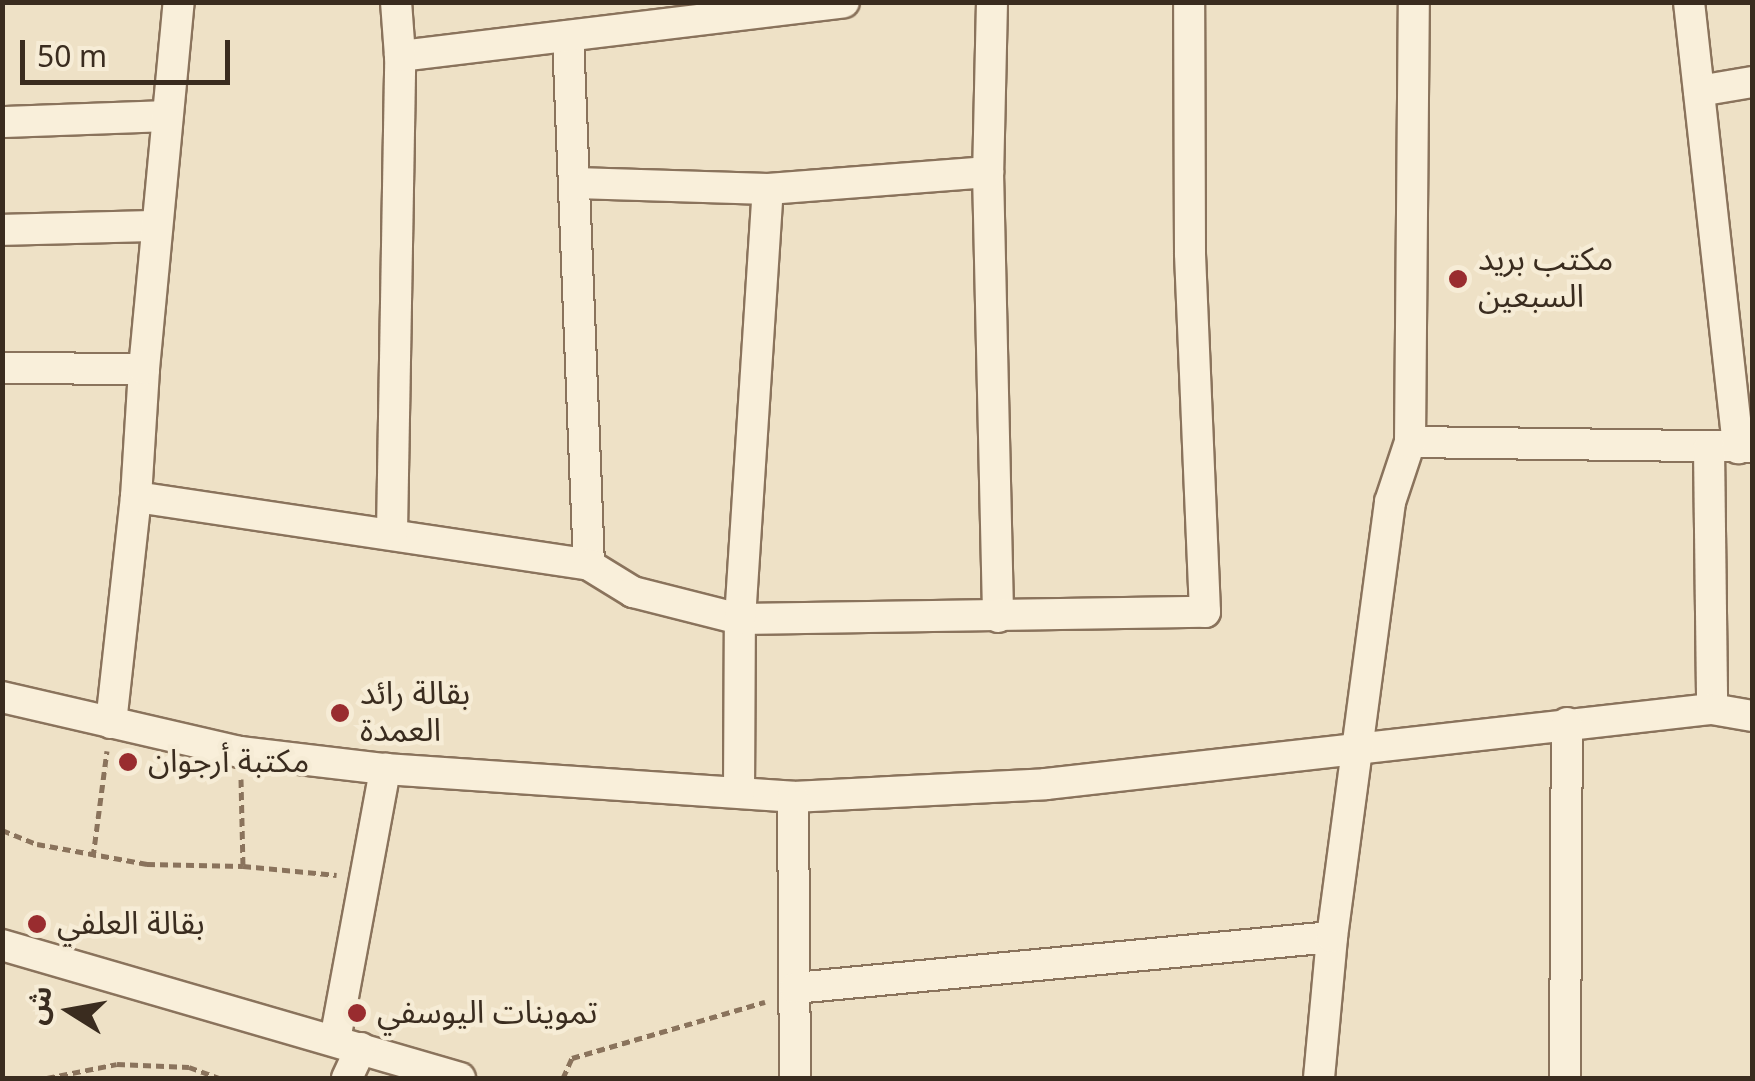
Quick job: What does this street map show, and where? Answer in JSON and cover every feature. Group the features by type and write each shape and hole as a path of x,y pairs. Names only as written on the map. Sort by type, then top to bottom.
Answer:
{"street":[{"path":"111,723 136,497 156,226 179,2"},
{"path":"392,532 400,56 396,2"},
{"path":"400,56 844,2"},
{"path":"992,2 988,172 998,616"},
{"path":"136,497 392,532 589,565 633,592 740,619 1204,612 1190,252 1190,2"},
{"path":"1319,1078 1332,937 1390,502 1410,442 1414,2"},
{"path":"1689,2 1733,448 1712,709"},
{"path":"568,36 589,565"},
{"path":"1699,91 1752,82"},
{"path":"2,122 167,116"},
{"path":"576,183 768,188 988,172"},
{"path":"738,792 740,619 768,188"},
{"path":"2,230 156,226"},
{"path":"2,368 144,369"},
{"path":"1410,442 1733,448"},
{"path":"2,696 240,752 386,770 794,797 1046,784 1712,709 1752,716"},
{"path":"1564,1078 1568,723"},
{"path":"347,1078 365,878 386,770"},
{"path":"794,797 794,1078"},
{"path":"795,988 1332,937"},
{"path":"2,945 460,1078"}],"path":[{"path":"94,857 111,723"},
{"path":"240,752 244,866"},
{"path":"2,830 36,844 94,857 365,878"},
{"path":"563,1078 572,1058 769,1001 795,988"},
{"path":"48,1078 117,1064 190,1067 220,1078"}],"place":[{"name":"مكتب بريد السبعين","path":"1458,279"},
{"name":"بقالة رائد العمدة","path":"340,713"},
{"name":"مكتبة أرجوان","path":"128,762"},
{"name":"بقالة العلفي","path":"37,924"},
{"name":"تموينات اليوسفي","path":"357,1013"}]}
